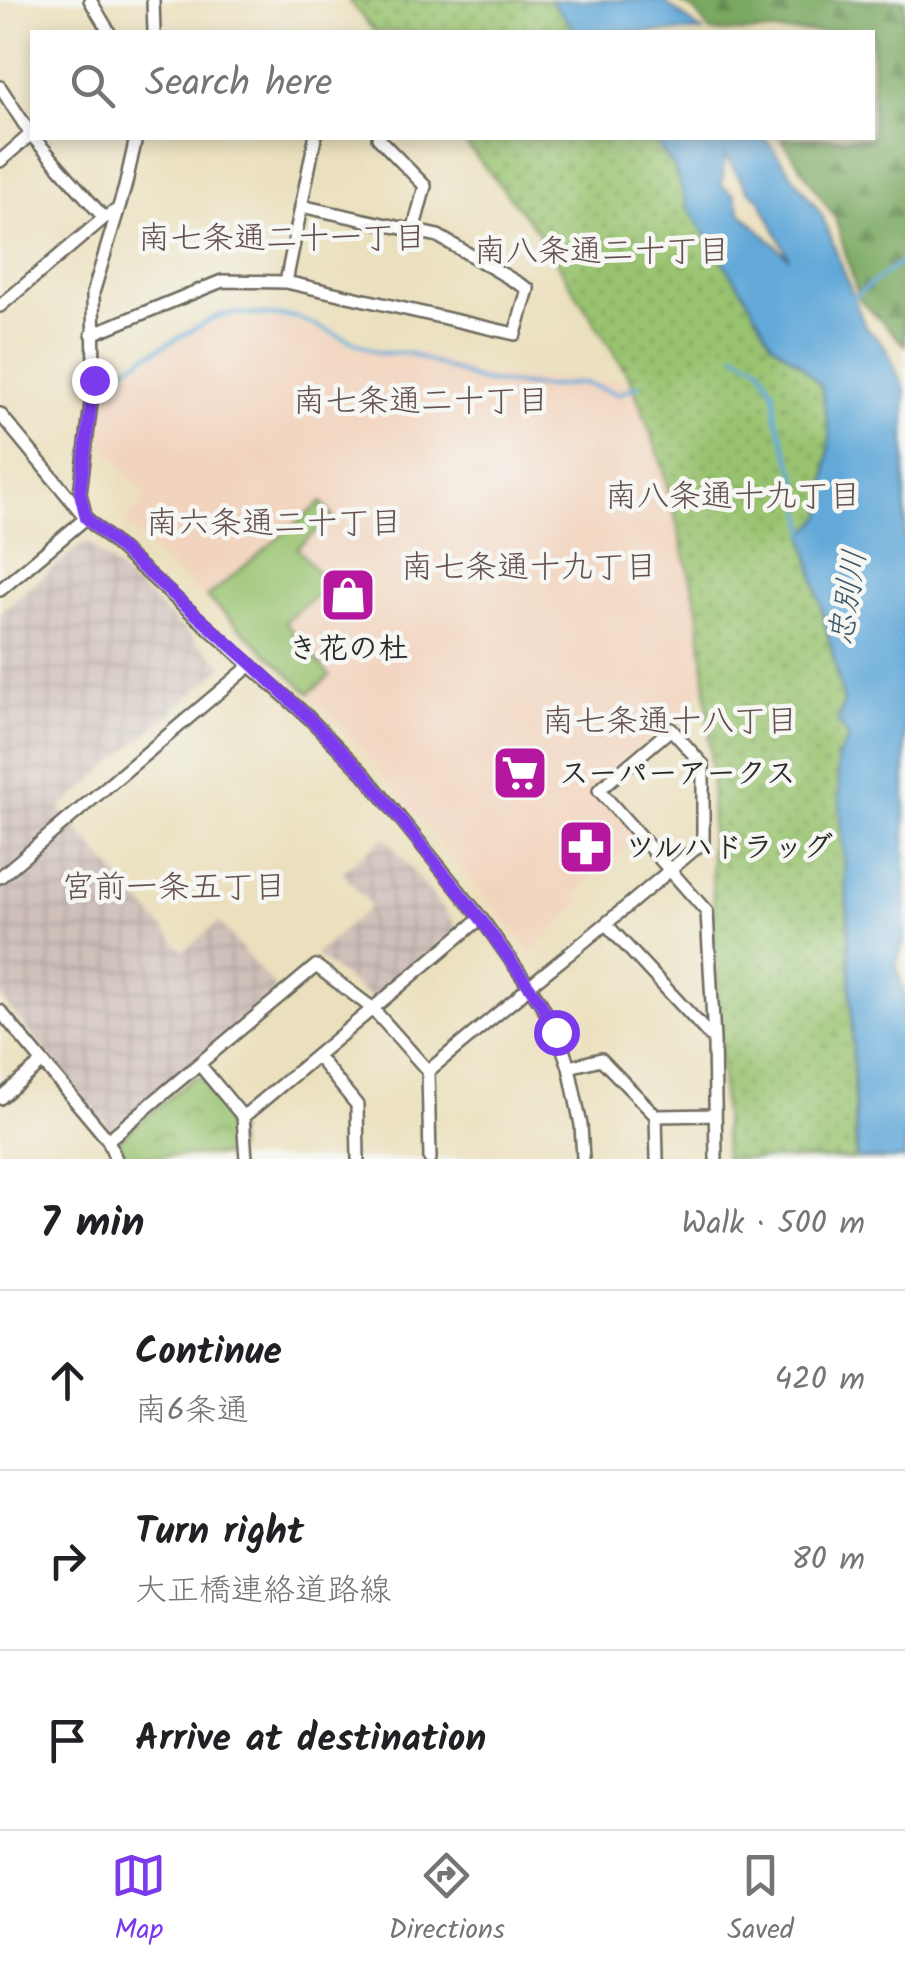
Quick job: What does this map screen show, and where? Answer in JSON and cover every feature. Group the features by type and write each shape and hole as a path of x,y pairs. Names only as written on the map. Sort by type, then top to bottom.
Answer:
{"street":[{"path":"90,0 108,30"},
{"path":"153,0 154,30"},
{"path":"0,87 30,133"},
{"path":"0,161 30,138"},
{"path":"36,140 104,218"},
{"path":"86,518 80,493 94,380 93,294 135,140"},
{"path":"286,282 315,140"},
{"path":"380,140 426,186 413,231"},
{"path":"92,334 222,281 286,282 515,334 528,289 438,236 301,206"},
{"path":"0,306 117,210"},
{"path":"0,414 86,518 252,664 364,774 480,918 530,986 556,1032 569,1067 581,1125 583,1159"},
{"path":"0,590 86,518"},
{"path":"0,876 252,664"},
{"path":"428,1071 671,870 703,842 704,765 672,729 600,790 671,870 707,912 716,1159"},
{"path":"243,1118 480,918"},
{"path":"606,924 714,1040"},
{"path":"108,1140 316,966 372,1008 428,1071 430,1159"},
{"path":"0,1011 108,1140 116,1159"},
{"path":"317,1056 358,1105 358,1159"},
{"path":"569,1067 602,1059 656,1116 657,1159"},
{"path":"0,1098 43,1062"},
{"path":"199,1064 243,1118 246,1159"},
{"path":"656,1116 714,1115"}],"shaded area":[{"path":"216,320 292,320 359,350 422,352 484,377 631,380 661,461 698,608 706,688 597,782 644,833 573,894 580,905 531,952 338,722 124,524 146,497 100,440 105,385"},
{"path":"86,541 222,668 60,809 183,951 219,922 276,989 111,1130 0,997 0,612"},
{"path":"385,837 458,928 373,999 315,955 371,906 342,872"}],"green space":[{"path":"348,0 550,0 575,30 373,30"},
{"path":"677,0 905,0 905,345 859,299 835,218 782,140 875,140 875,30 709,30 696,12"},
{"path":"463,140 654,140 674,167 689,208 772,343 821,386 830,436 823,517 804,536 844,702 838,722 849,738 837,759 848,916 856,1159 725,1159 711,853 712,781 698,608 661,461 631,380 535,228"},
{"path":"322,502 333,517 297,548 328,585 285,622 330,676 309,693 207,597"},
{"path":"194,1077 203,1079 236,1119 237,1148 231,1155 120,1157 115,1143"}],"water":[{"path":"550,0 662,0 700,30 575,30"},
{"name":"忠別川","path":"654,140 766,140 822,215 865,327 885,346 905,390 905,939 896,964 905,998 905,1159 857,1159 848,916 837,759 849,738 838,722 844,702 804,535 823,516 830,435 821,386 772,343 688,208 674,167","holes":["725,155 748,190 759,198 789,258 741,213 734,194 722,186"]}],"waterway":[{"path":"852,298 905,259"},
{"path":"107,373 115,373 218,316 237,313 296,317 379,353 408,353 481,381 545,387 583,383 618,394 639,385"},
{"path":"736,354 759,365 775,394 776,417 799,485 807,537"}],"place":[{"name":"き花の杜","path":"348,595"},
{"name":"スーパーアークス","path":"520,773"},
{"name":"ツルハドラッグ","path":"586,847"}],"district":[{"name":"南七条通二十一丁目","path":"282,237"},
{"name":"南八条通二十丁目","path":"602,250"},
{"name":"南七条通二十丁目","path":"421,400"},
{"name":"南八条通十九丁目","path":"733,495"},
{"name":"南六条通二十丁目","path":"274,522"},
{"name":"南七条通十九丁目","path":"529,566"},
{"name":"南七条通十八丁目","path":"670,720"},
{"name":"宮前一条五丁目","path":"174,886"}],"route":[{"path":"94,380 80,493 86,518 252,664 364,774 513,962 556,1032"}]}
